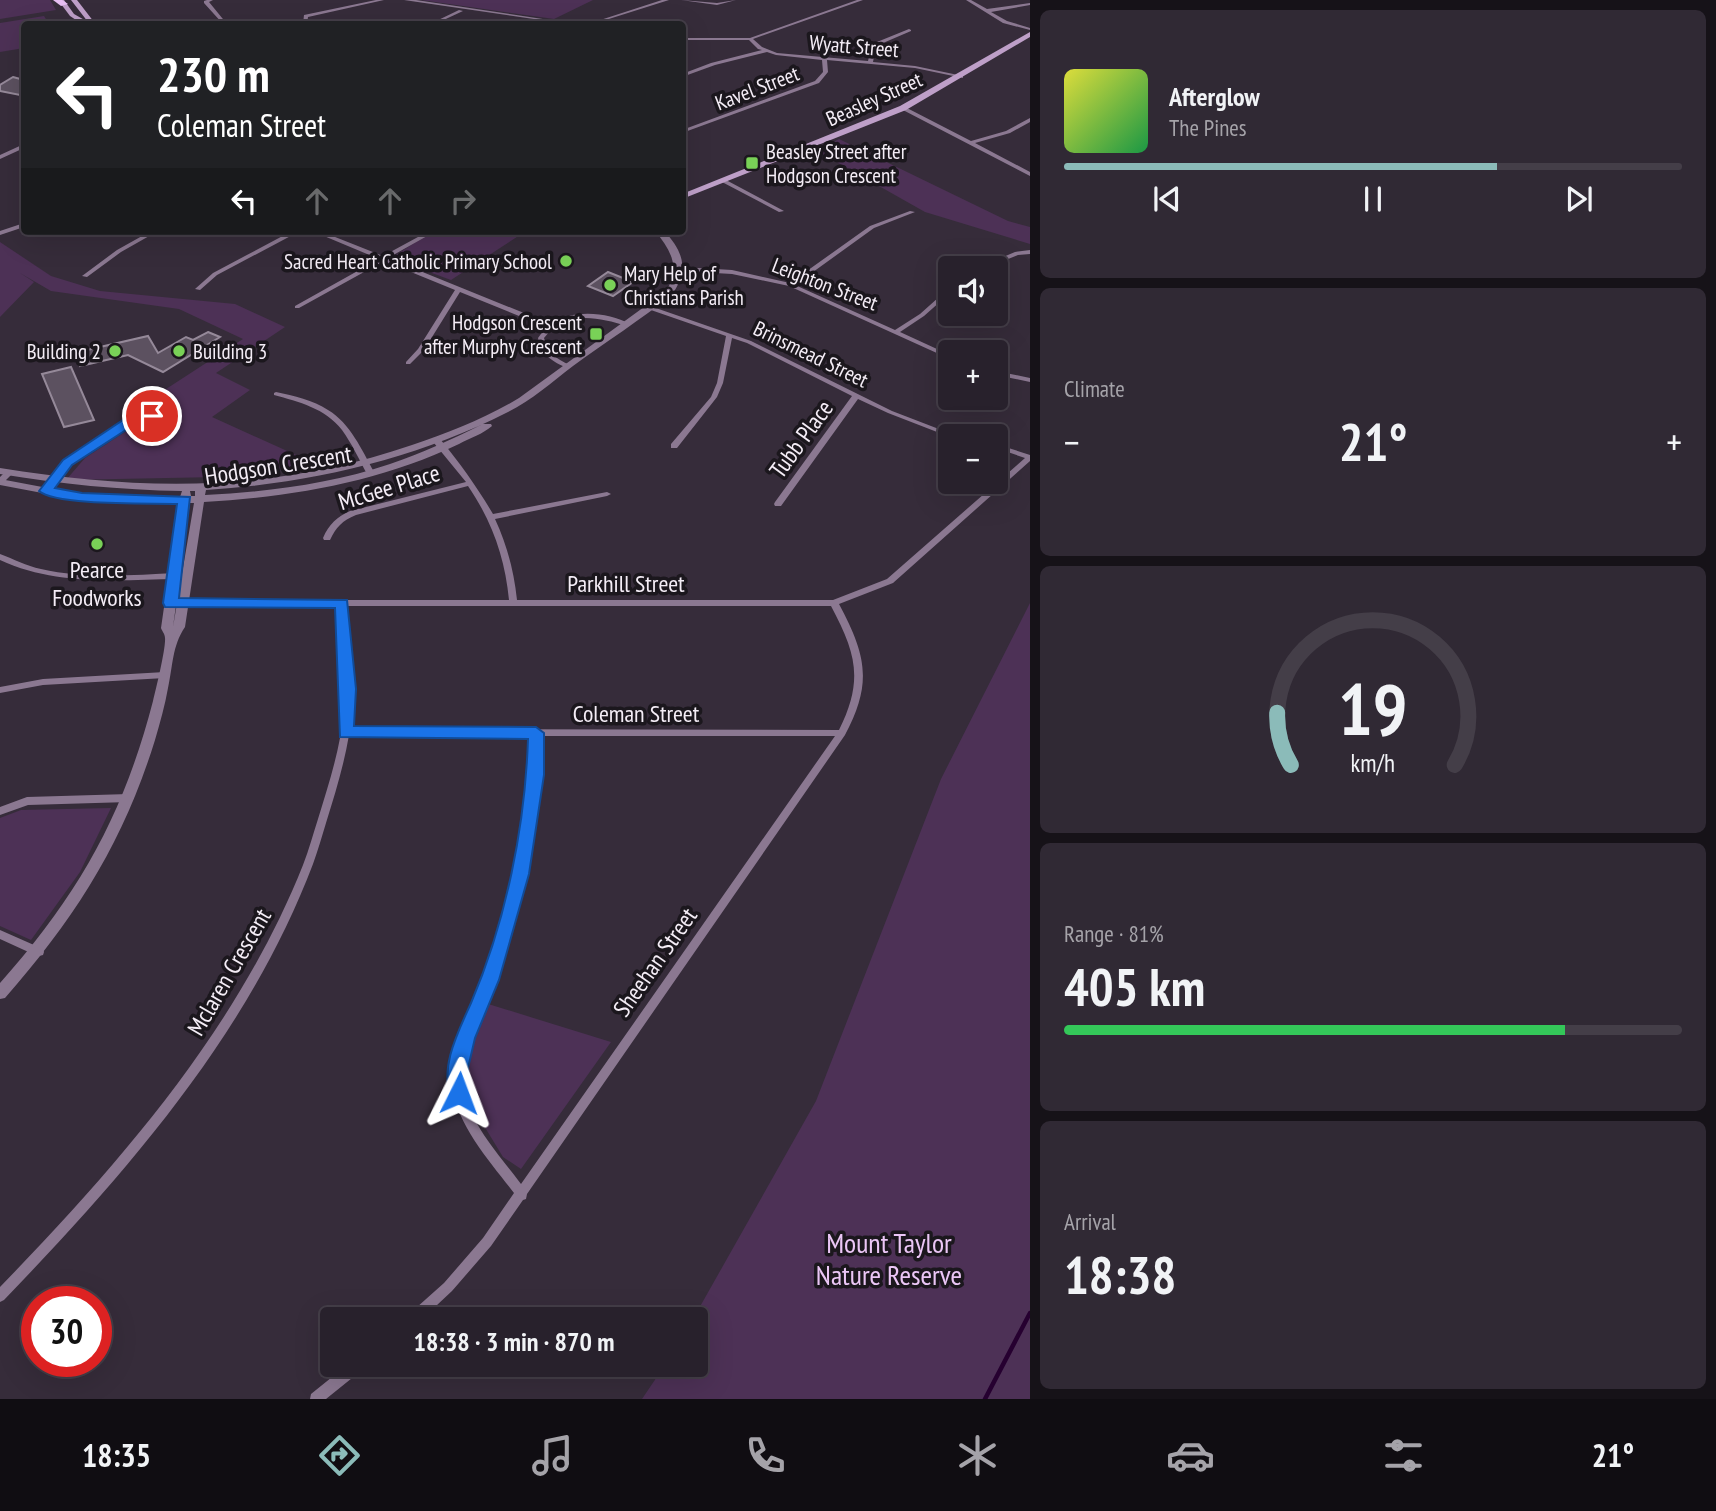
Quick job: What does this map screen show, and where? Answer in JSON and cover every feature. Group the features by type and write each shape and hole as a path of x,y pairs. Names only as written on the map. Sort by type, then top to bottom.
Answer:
{"main road":[{"path":"74,0 92,21"},
{"path":"61,1 83,21"},
{"name":"Beasley Street","path":"686,195 903,108 961,77 1030,32"},
{"name":"Beasley Street","path":"686,191 723,181"}],"street":[{"path":"211,0 206,2 222,21"},
{"path":"305,21 306,16 382,0"},
{"path":"406,0 539,21"},
{"path":"600,21 667,0"},
{"path":"683,0 717,4 734,0"},
{"path":"686,39 750,39 861,0"},
{"path":"968,0 975,0"},
{"path":"968,0 1005,22 1030,32"},
{"path":"986,11 1030,4"},
{"path":"439,21 463,10"},
{"path":"870,62 874,45 909,30"},
{"name":"Wyatt Street","path":"750,39 766,51 870,62 961,77"},
{"path":"686,74 712,64 766,51"},
{"name":"Kavel Street","path":"686,131 817,82 826,72 824,59"},
{"path":"903,108 1030,174"},
{"path":"970,143 1008,132 1030,120"},
{"path":"0,157 21,147"},
{"path":"723,181 781,211"},
{"path":"791,285 872,227 912,212"},
{"path":"0,233 21,226"},
{"path":"85,275 118,251 148,235"},
{"path":"198,289 215,274 290,235"},
{"path":"326,235 550,326"},
{"path":"297,307 426,235"},
{"path":"665,235 681,269"},
{"path":"1008,257 1030,252"},
{"name":"Leighton Street","path":"681,269 744,274 791,285 938,351"},
{"name":"Hodgson Crescent","path":"0,482 82,497 186,495 295,488 368,468 441,445 497,421 505,410 669,293 678,281 681,269"},
{"path":"408,363 421,351 459,289"},
{"path":"897,331 938,301"},
{"name":"Brinsmead Street","path":"650,308 729,334 856,396 938,431"},
{"path":"568,366 552,359 544,350 541,338 550,326 561,321 589,316 627,324"},
{"path":"674,446 714,397 720,383 729,334"},
{"path":"1008,375 1030,380"},
{"path":"276,394 311,403 337,417 368,468"},
{"name":"Tubb Place","path":"778,504 856,396"},
{"path":"46,491 67,462 131,423"},
{"path":"441,445 471,483 491,517 510,569 513,602"},
{"path":"1008,450 1030,457"},
{"name":"Parkhill Street","path":"177,603 834,603 890,581 1030,457"},
{"path":"0,482 4,472"},
{"name":"Hodgson Crescent","path":"4,472 53,481 186,495"},
{"name":"McGee Place","path":"327,538 338,520 353,513 471,483"},
{"path":"0,993 39,952 107,850 131,798 149,746 171,638 167,628 188,575 201,494"},
{"path":"491,517 607,494"},
{"path":"177,603 174,576 186,495"},
{"path":"0,557 65,575 96,578 188,575"},
{"name":"Mclaren Crescent","path":"0,1296 160,1116 217,1040 265,960 304,878 326,813 345,732 348,689 342,603"},
{"name":"Sheehan Street","path":"425,1307 464,1269 522,1195 856,709 860,685 858,657 851,633 834,603"},
{"path":"0,690 43,682 165,675"},
{"name":"Coleman Street","path":"345,732 842,733"},
{"path":"522,1195 468,1117 459,1093 458,1068 466,1038 490,980 520,874 535,775 536,733"},
{"path":"0,811 27,801 131,798"},
{"path":"0,934 39,952"},
{"path":"316,1399 343,1377"}],"green space":[{"path":"0,0 50,0 56,10 0,19"},
{"path":"421,0 593,0 554,19"},
{"path":"44,16 47,21 21,21 21,48 0,52 0,23"},
{"path":"839,139 1008,221 1030,227 1030,244 925,212 817,151"},
{"path":"427,235 520,235 451,280 391,258"},
{"path":"0,242 51,276 100,291 235,304 285,327 216,373 250,390 212,417 316,464 218,477 66,480 85,458 157,411 143,404 243,339 179,309 51,291 20,273 34,282 0,317"},
{"name":"Mount Taylor Nature Reserve","path":"1030,603 1030,1399 642,1399 657,1377 708,1377 708,1307 700,1307 816,1101 941,779"},
{"path":"111,808 80,872 31,940 0,926 0,818 21,810"},
{"path":"485,1003 611,1042 521,1169 503,1157 464,1093 461,1068"}],"building":[{"path":"13,77 21,79 21,94 0,91 0,85"},
{"name":"Mary Help of Christians Parish","path":"608,272 633,282 613,296 588,286"},
{"path":"208,332 220,337 163,372 128,355 80,366 74,353 148,336 158,353 186,337 193,340"},
{"path":"71,367 94,420 64,427 42,374"}],"waterway":[{"path":"985,1399 1030,1313"}],"place":[{"name":"Beasley Street after Hodgson Crescent","path":"752,163"},
{"name":"Sacred Heart Catholic Primary School","path":"566,261"},
{"name":"Mary Help of Christians Parish","path":"610,285"},
{"name":"Hodgson Crescent after Murphy Crescent","path":"596,334"},
{"name":"Building 2","path":"115,351"},
{"name":"Building 3","path":"179,351"},
{"name":"Pearce Foodworks","path":"97,544"}],"route":[{"path":"152,416 137,417 67,462 46,491 82,497 185,500 170,603 342,603 348,689 345,732 536,733 530,826 520,874 509,921 490,980 466,1038 458,1068 459,1093"}]}
